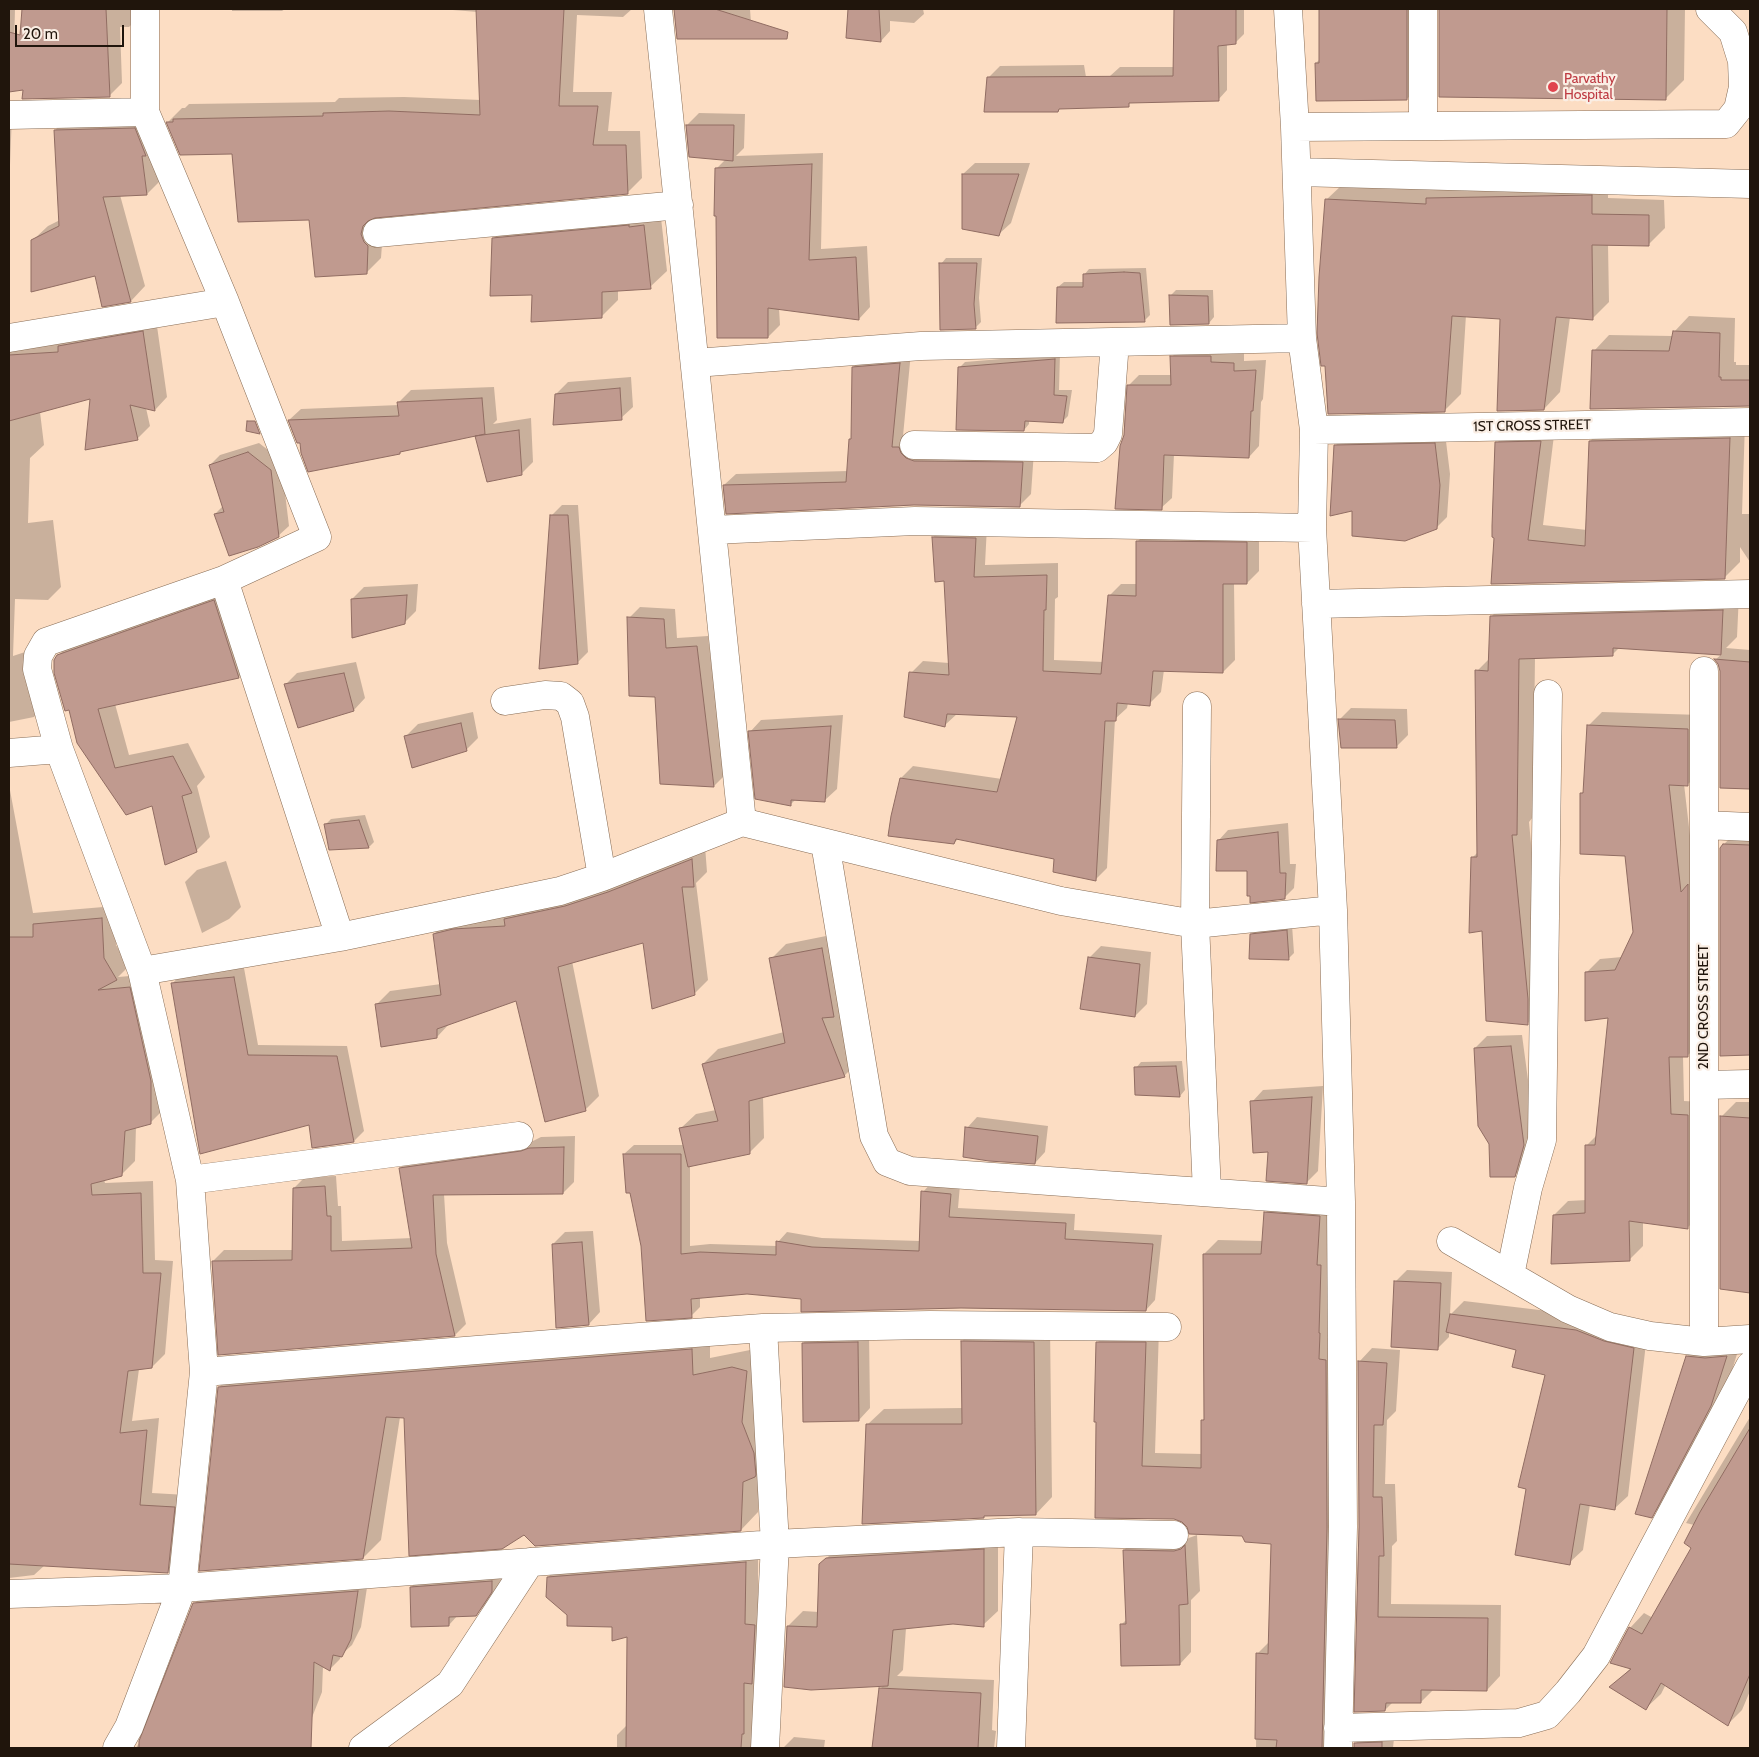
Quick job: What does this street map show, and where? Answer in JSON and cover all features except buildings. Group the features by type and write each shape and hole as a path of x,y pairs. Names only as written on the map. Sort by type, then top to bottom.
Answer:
{"street":[{"path":"117,1748 129,1727 182,1588 204,1372 190,1180 142,971 59,749 37,669 38,656 46,642 224,580 317,538 225,302 145,112 145,9"},
{"path":"658,9 742,822"},
{"path":"1288,9 1297,172 1302,338 1314,430 1312,528 1333,910 1341,1202 1342,1527 1338,1738 1518,1723 1547,1715 1596,1656 1750,1366"},
{"path":"1423,9 1423,126"},
{"path":"1295,127 1726,124 1738,109 1743,87 1742,61 1733,32 1710,9"},
{"path":"9,115 145,112"},
{"path":"1297,172 1750,184"},
{"path":"378,233 678,205"},
{"path":"9,338 225,302"},
{"path":"695,363 921,346 1302,338"},
{"path":"914,444 1097,448 1104,442 1108,434 1114,342"},
{"name":"1ST CROSS STREET","path":"1314,430 1750,422"},
{"path":"712,530 915,521 1312,528"},
{"path":"224,580 340,937"},
{"path":"1316,604 1750,594"},
{"name":"2ND CROSS STREET","path":"1704,671 1704,1342"},
{"path":"1510,1275 1528,1188 1542,1140 1548,694"},
{"path":"506,702 545,695 561,696 570,703 575,717 602,877"},
{"path":"1197,706 1195,924 1207,1192"},
{"path":"9,753 59,749"},
{"path":"142,971 340,937 560,892 742,822 1061,901 1195,924 1333,910"},
{"path":"1704,825 1750,827"},
{"path":"825,843 874,1136 888,1162 910,1171 1341,1202"},
{"path":"1704,1085 1750,1084"},
{"path":"190,1180 519,1136"},
{"path":"1451,1241 1568,1309 1610,1327 1650,1336 1704,1342 1750,1339"},
{"path":"204,1372 616,1338 763,1328 930,1325 1167,1326"},
{"path":"763,1328 776,1544 765,1748"},
{"path":"1011,1748 1019,1532"},
{"path":"9,1594 182,1588 776,1544 1019,1532 1174,1535"},
{"path":"363,1748 450,1684 530,1562"}],"place":[{"name":"Parvathy Hospital","path":"1553,87"}]}
